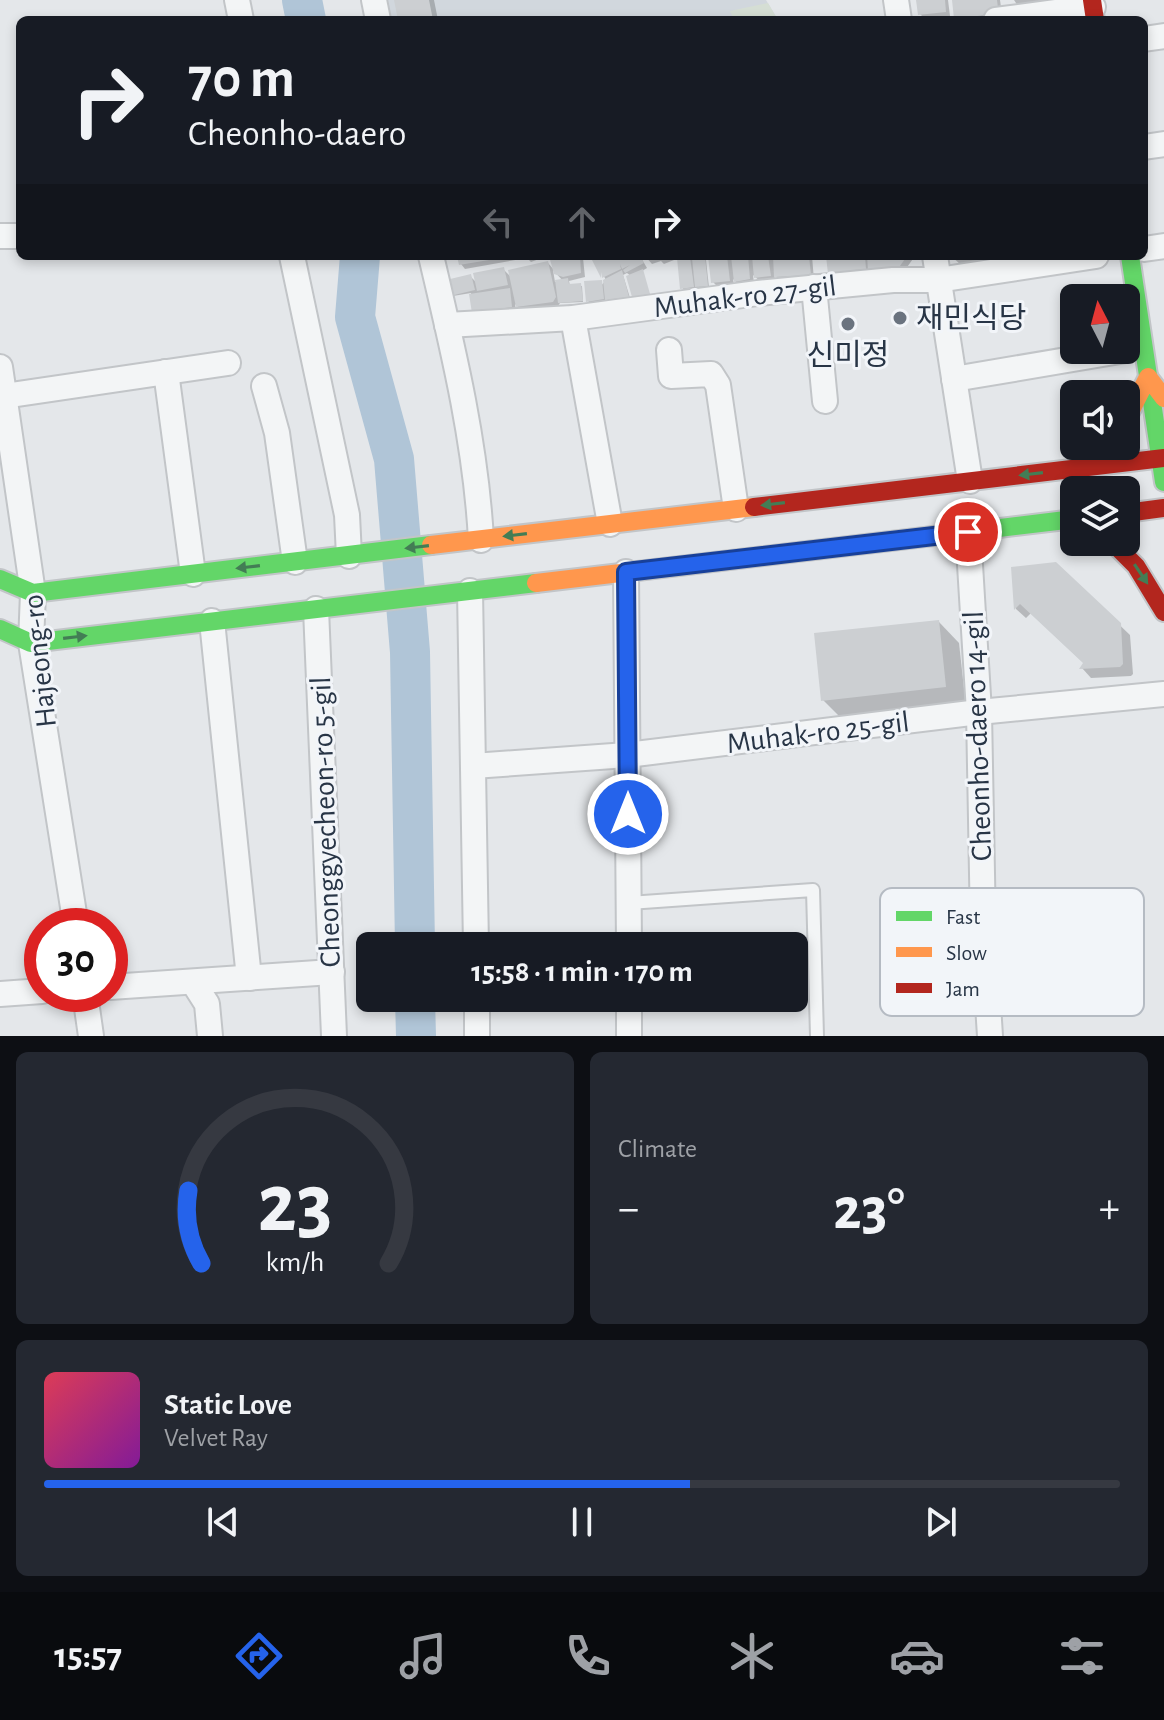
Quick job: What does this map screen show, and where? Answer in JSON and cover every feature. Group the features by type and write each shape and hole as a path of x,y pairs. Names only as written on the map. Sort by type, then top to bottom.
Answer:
{"main road":[{"path":"1130,260 1133,284"},
{"path":"1140,348 1148,377 1164,482"},
{"path":"1148,377 1164,398"},
{"path":"1140,393 1148,377"},
{"path":"0,579 33,593 1162,458"},
{"path":"1089,467 1095,460"},
{"path":"1140,511 1164,508"},
{"path":"0,629 31,643 1060,521"},
{"path":"1126,556 1136,566 1164,612"}],"street":[{"path":"1033,16 1093,9"},
{"path":"293,260 347,515 351,556"},
{"path":"432,260 479,494 481,540"},
{"name":"Muhak-ro 27-gil","path":"447,325 573,318 893,280 937,268 1042,260"},
{"path":"937,268 970,481"},
{"path":"814,287 825,401"},
{"path":"573,318 610,524"},
{"path":"669,350 671,376 711,374 718,385 736,509"},
{"path":"954,379 1060,361"},
{"path":"4,396 228,363"},
{"name":"Hajeong-ro","path":"0,367 33,593 31,643 74,908"},
{"path":"166,372 193,574"},
{"path":"264,386 277,433 295,562"},
{"name":"Cheonho-daero 14-gil","path":"968,532 979,712 982,888"},
{"path":"626,572 629,932"},
{"path":"470,591 476,932"},
{"name":"Cheonggyecheon-ro 5-gil","path":"316,609 334,1036"},
{"path":"212,621 249,978"},
{"name":"Muhak-ro 25-gil","path":"473,766 627,755 979,712 1164,694"},
{"path":"128,986 332,972"},
{"path":"193,982 207,1004 210,1036"},
{"path":"0,994 24,992"},
{"path":"88,1012 91,1036"},
{"path":"477,1012 477,1036"},
{"path":"629,1012 629,1036"},
{"name":"Cheonho-daero 14-gil","path":"989,1016 990,1036"}],"lane":[{"path":"629,903 813,890 817,1036"}],"shaded area":[{"path":"386,0 766,0 776,16 389,16"},
{"path":"768,3 776,16 732,16 730,11"}],"building":[{"path":"394,0 429,0 432,16 397,16"},
{"path":"916,0 945,0 946,12 918,15"},
{"path":"952,0 997,0 998,8 993,14 954,16"},
{"path":"458,260 489,260 459,265"},
{"path":"550,260 580,260 581,273 563,277 554,274"},
{"path":"592,260 642,260 644,263 625,273 623,270 630,265 622,269 620,264 621,269 602,278 601,272 601,278"},
{"path":"677,260 690,260 694,287 680,289"},
{"path":"692,260 705,260 708,286 695,287"},
{"path":"708,260 727,260 730,281 711,283"},
{"path":"731,260 748,260 750,279 734,282"},
{"path":"752,260 769,260 771,276 754,278"},
{"path":"773,260 809,260 811,275 774,277"},
{"path":"826,260 865,260 866,269 854,270 854,273 828,274"},
{"path":"867,260 904,260 900,266 868,270"},
{"path":"548,261 556,297 553,302 516,307 508,270"},
{"path":"504,267 508,285 477,291 473,273"},
{"path":"643,269 650,294 632,297 626,276"},
{"path":"622,270 629,297 605,300 603,280"},
{"path":"471,274 475,290 450,296 446,280"},
{"path":"568,278 569,284 581,283 583,301 558,303 555,280"},
{"path":"602,280 604,299 586,302 584,281"},
{"path":"510,288 512,307 472,313 469,294"},
{"path":"1056,562 1121,623 1123,664 1120,667 1079,669 1083,663 1020,604 1014,610 1011,567"},
{"path":"939,620 946,687 821,701 814,633"}],"waterway":[{"path":"302,0 305,16"},
{"path":"360,260 355,317 394,459 410,652 415,932"},
{"path":"415,1012 416,1036"}],"traffic: fast":[{"path":"1131,260 1164,482"},
{"path":"950,534 1060,521"},
{"path":"0,579 33,593 431,545"},
{"path":"0,629 31,643 536,583"}],"traffic: slow":[{"path":"1140,393 1148,377 1164,398"},
{"path":"431,545 754,507"},
{"path":"536,583 950,534"}],"traffic: jam":[{"path":"1092,0 1094,16"},
{"path":"754,507 1164,458"},
{"path":"1140,511 1164,508"},
{"path":"1126,556 1136,566 1164,612"}],"place":[{"name":"재민식당","path":"900,318"},
{"name":"신미정","path":"848,324"}],"route":[{"path":"628,814 626,572 968,532"}]}
